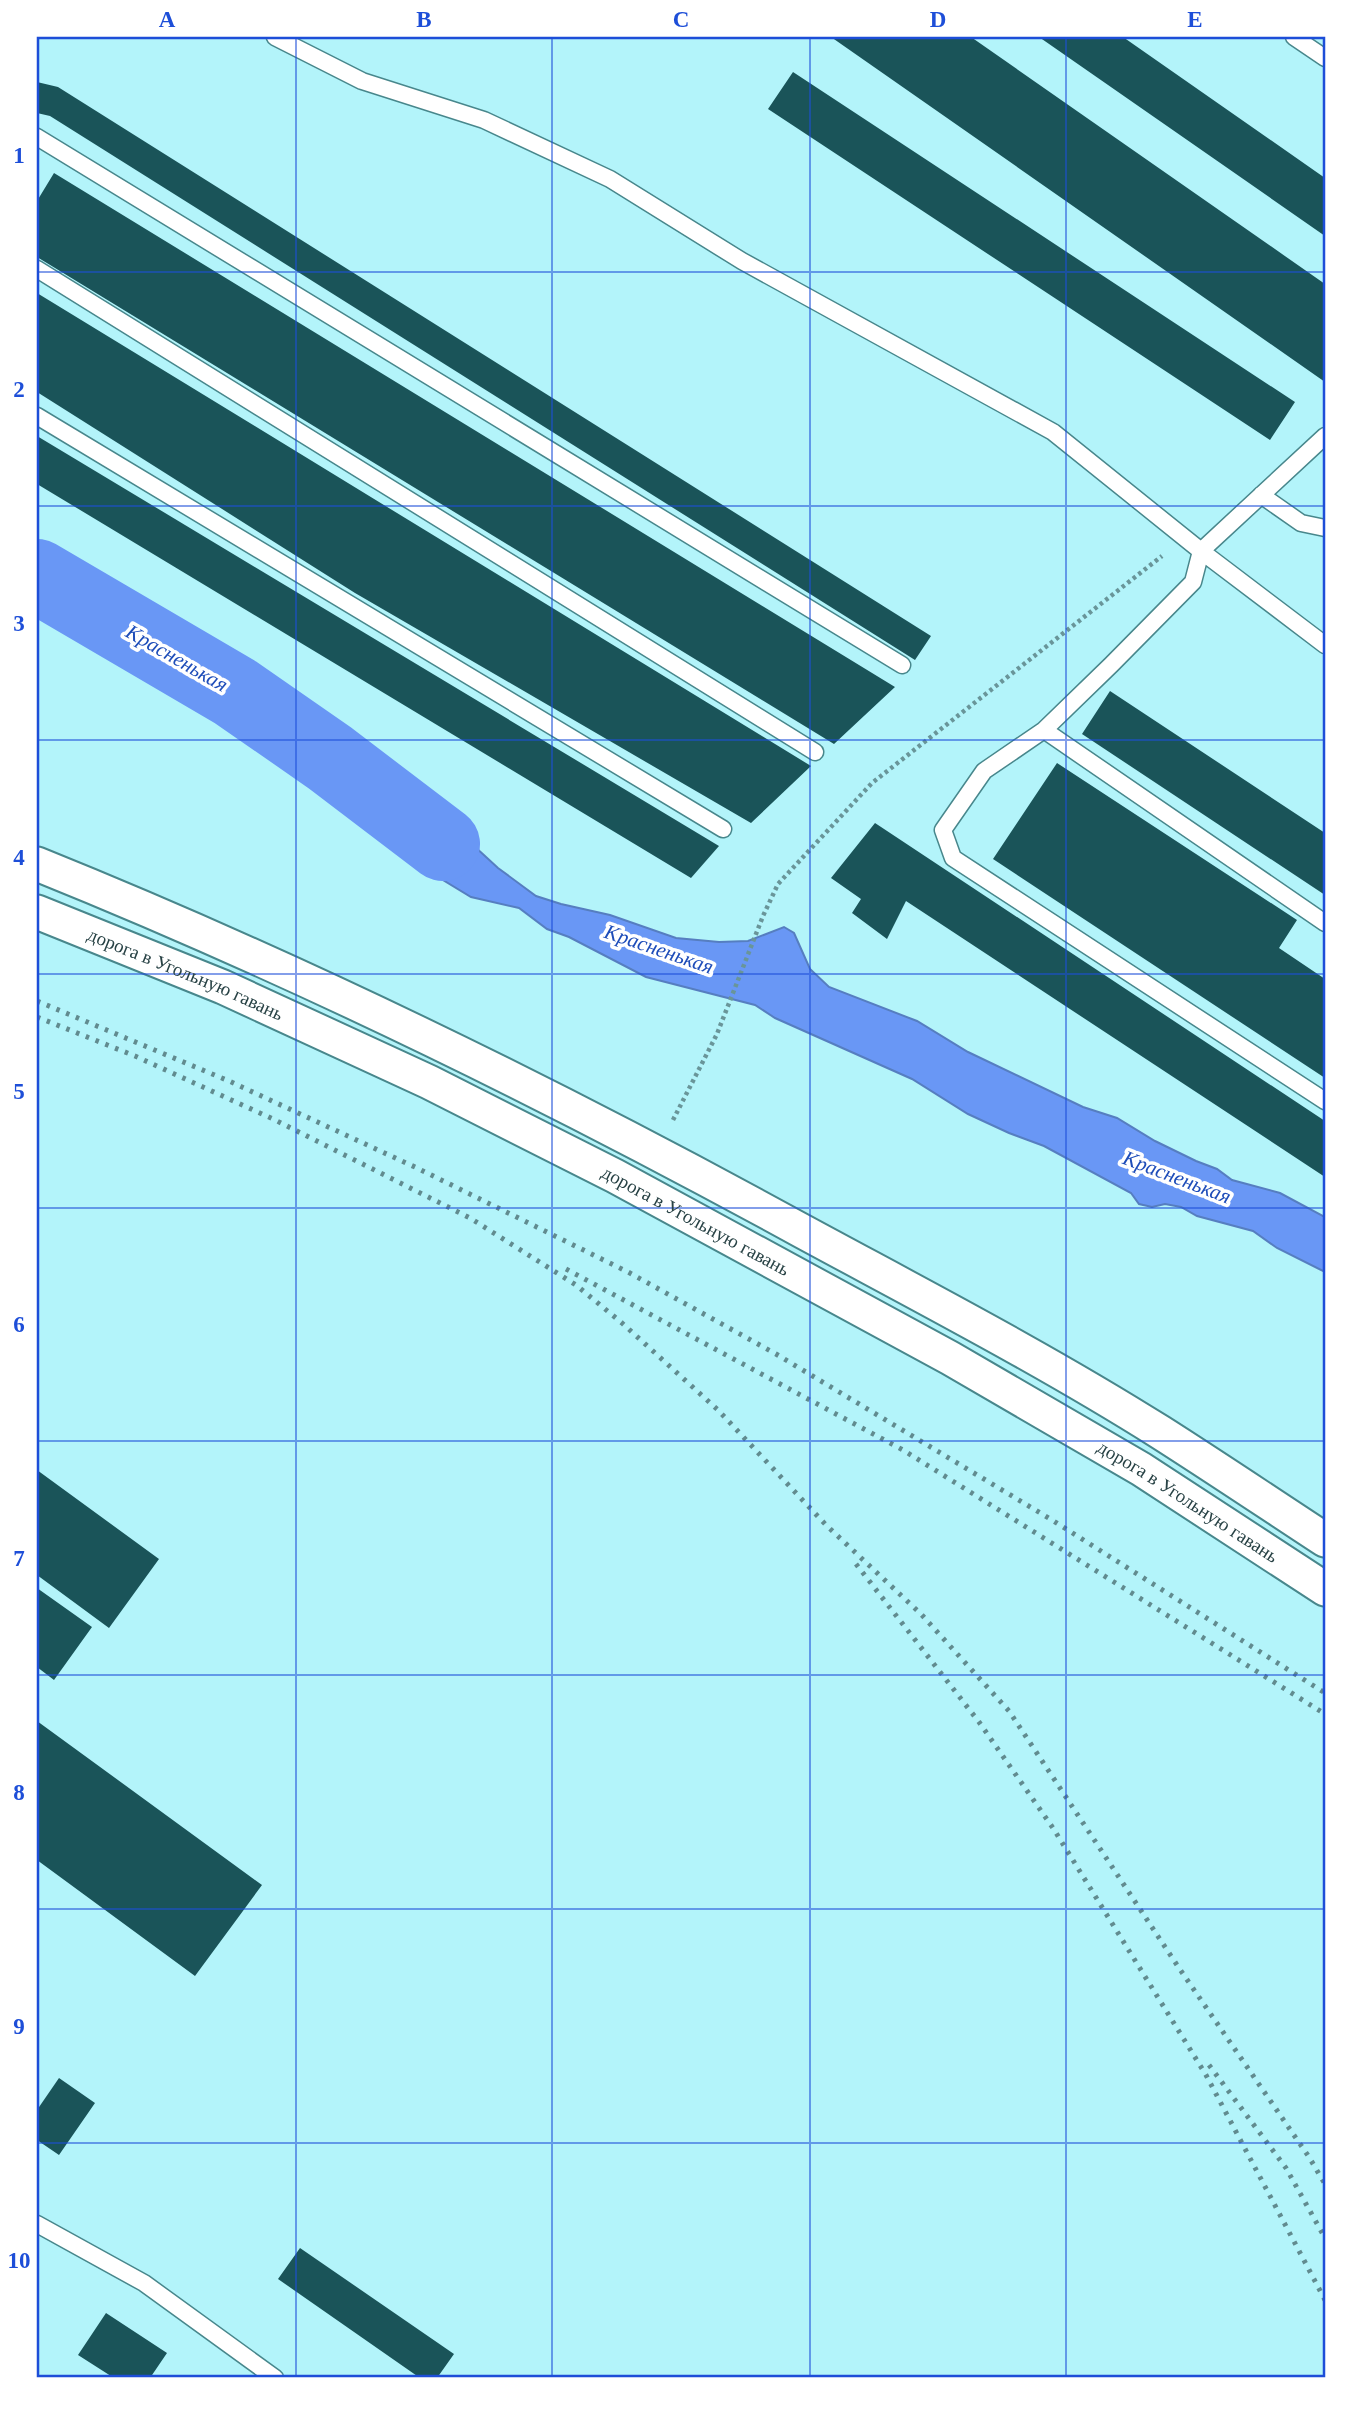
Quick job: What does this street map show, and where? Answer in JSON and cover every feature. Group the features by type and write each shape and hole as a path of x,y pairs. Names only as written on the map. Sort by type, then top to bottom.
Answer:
{"street":[{"name":"дорога в Угольную гавань","path":"37,864 240,951 446,1045 633,1139 956,1314 1134,1417 1325,1540"},
{"name":"дорога в Угольную гавань","path":"37,912 235,993 429,1082 615,1176 950,1358 1141,1469 1325,1589"}],"lane":[{"path":"275,37 362,81 484,120 610,179 743,261 1053,432 1201,551 1325,645"},
{"path":"1294,37 1325,58"},
{"path":"37,137 902,666"},
{"path":"37,270 815,752"},
{"path":"37,416 723,829"},
{"path":"1325,436 1201,551 1193,582 1044,730 984,771 943,830 953,858 1325,1101"},
{"path":"1261,495 1301,523 1325,528"},
{"path":"1044,730 1325,923"},
{"path":"37,2224 144,2283 275,2378"}],"path":[{"path":"675,1116 716,1034 778,884 872,783 1159,557"}],"water":[{"path":"367,773 396,785 427,811 460,833 498,868 536,896 610,915 676,938 719,942 748,941 784,927 794,933 810,969 829,987 917,1021 968,1052 1083,1107 1117,1118 1155,1141 1217,1169 1232,1180 1280,1193 1325,1217 1325,1272 1277,1248 1253,1231 1197,1216 1181,1207 1139,1204 1131,1193 1044,1146 968,1114 912,1079 775,1018 755,1005 646,977 569,937 547,929 519,908 471,897 386,842 355,797"}],"building":[{"path":"831,37 971,37 1325,284 1325,382"},
{"path":"1039,37 1123,37 1325,178 1325,236"},
{"path":"793,72 1295,402 1270,440 768,109"},
{"path":"37,82 58,87 931,636 915,660 50,116 37,113"},
{"path":"54,173 895,687 834,744 37,257 37,201"},
{"path":"37,293 811,766 751,823 355,593 37,392"},
{"path":"37,436 719,846 691,878 37,484"},
{"path":"1110,691 1325,833 1325,895 1082,734"},
{"path":"1057,763 1297,920 1279,948 1325,979 1325,1078 993,859"},
{"path":"875,823 1325,1121 1325,1177 906,901 887,939 852,913 861,899 831,878"},
{"path":"37,1470 159,1559 109,1628 37,1575"},
{"path":"37,1588 92,1627 54,1680 37,1667"},
{"path":"37,1721 262,1885 195,1976 37,1860"},
{"path":"59,2078 95,2103 59,2155 37,2140 37,2110"},
{"path":"300,2248 454,2354 437,2378 420,2378 278,2279"},
{"path":"106,2313 167,2353 150,2378 114,2378 78,2355"}],"waterway":[{"name":"Красненькая","path":"37,576 235,692 330,758 443,844"}],"railway":[{"path":"37,1001 229,1081 417,1168 628,1272 776,1354 1052,1520 1325,1693"},
{"path":"37,1017 135,1056 273,1119 470,1218 576,1285 622,1323 718,1410 826,1525 921,1614 1009,1711 1325,2184"},
{"path":"566,1269 903,1450 1325,1714"},
{"path":"856,1564 979,1722 1053,1828 1206,2075 1325,2300"},
{"path":"1209,2065 1286,2168 1325,2238"}]}
